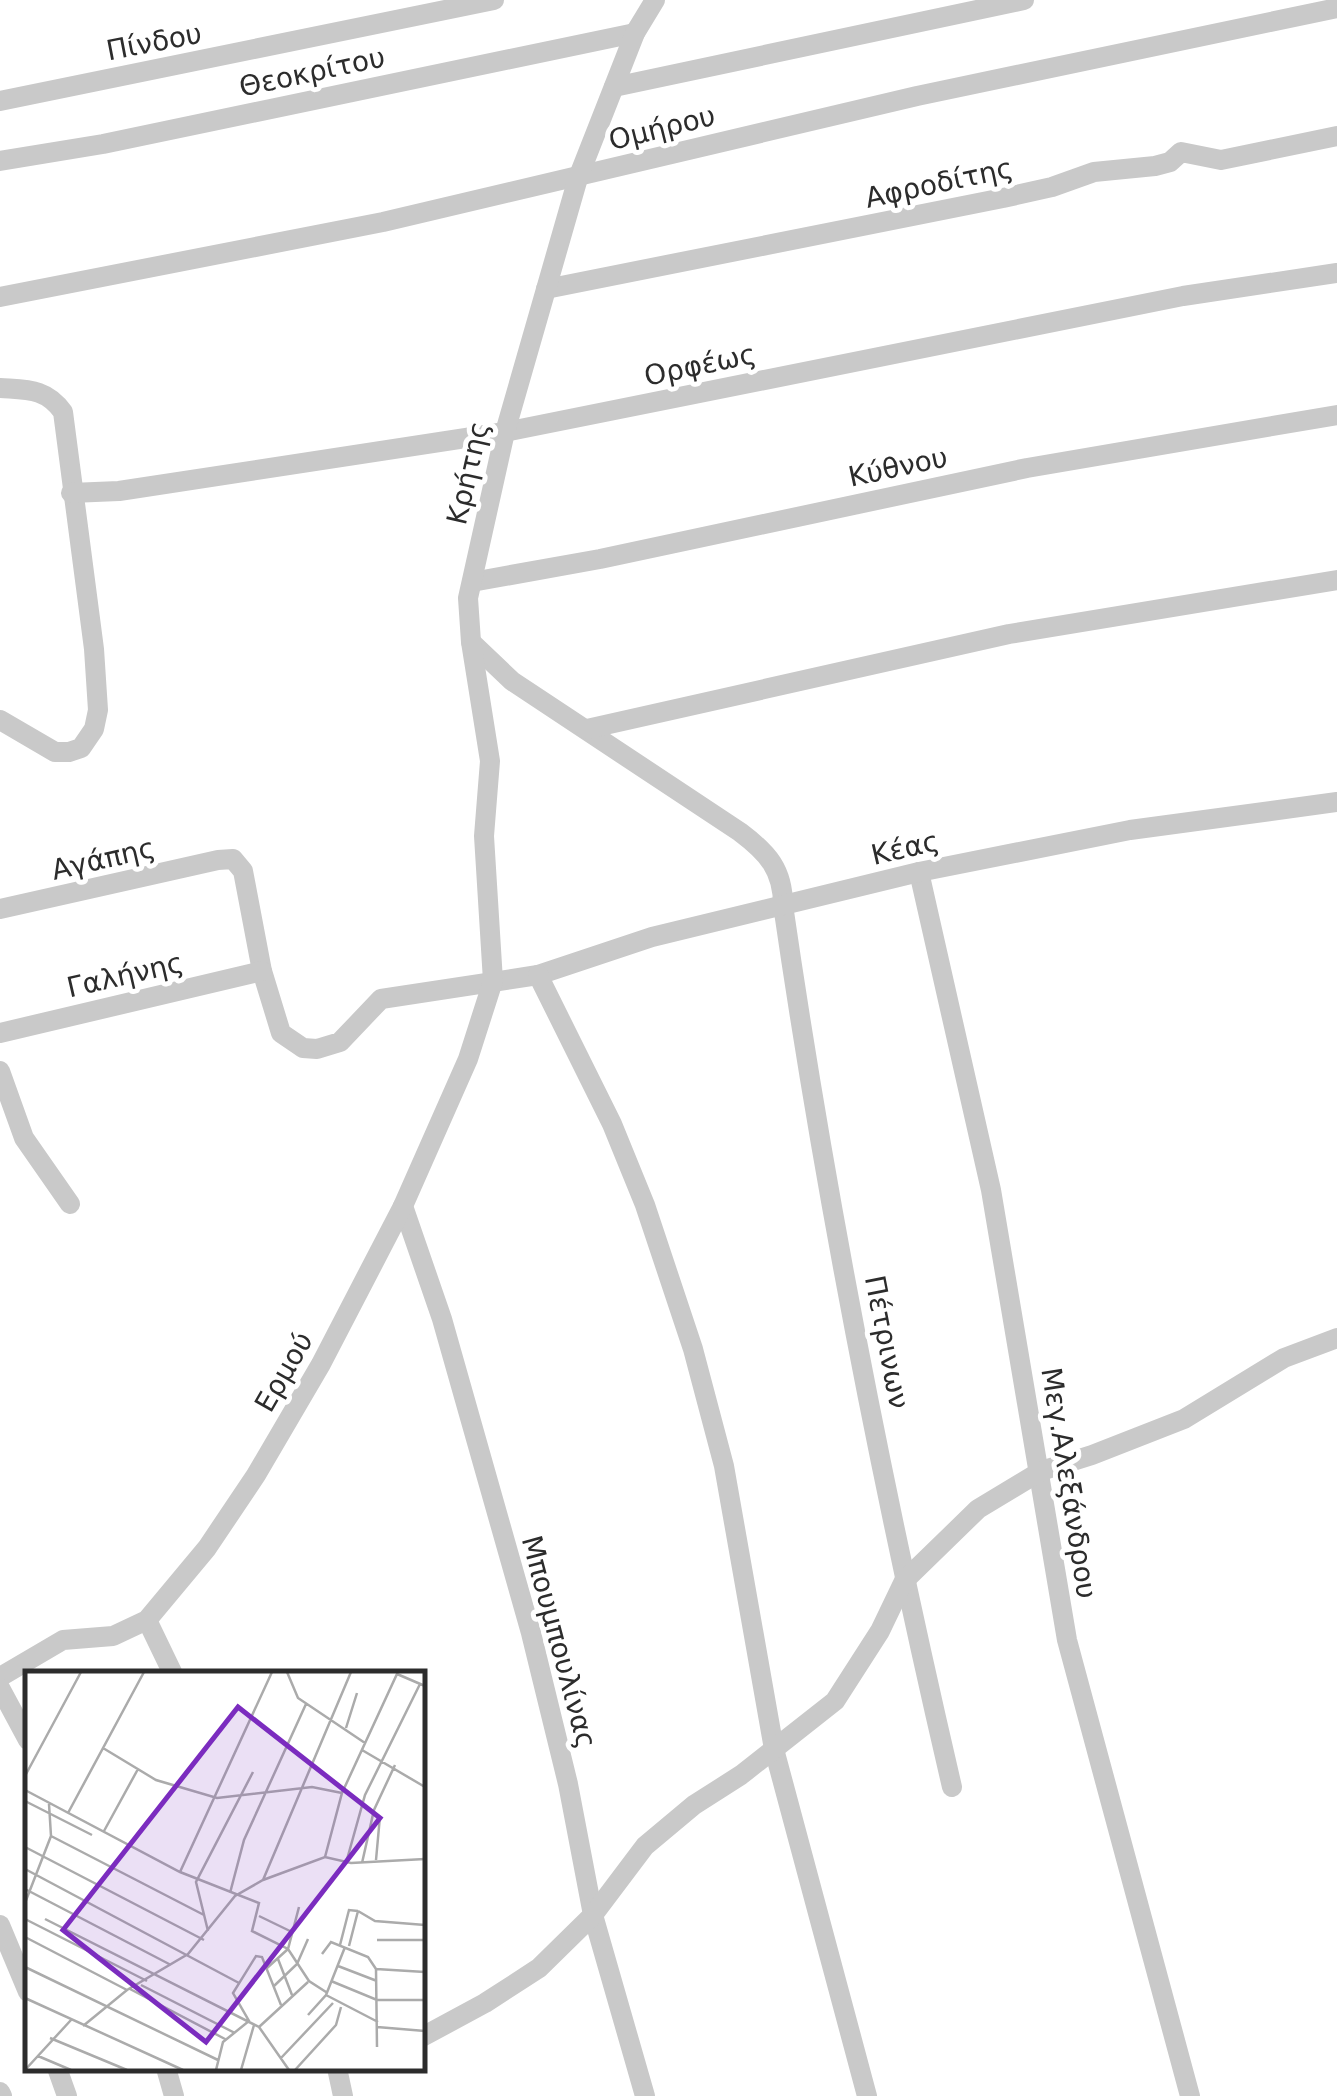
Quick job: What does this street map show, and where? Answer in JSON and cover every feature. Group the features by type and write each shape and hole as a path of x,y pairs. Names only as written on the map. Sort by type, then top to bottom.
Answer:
{"street":[{"name":"Πίνδου","path":"0,100 494,0"},
{"name":"Κρήτης","path":"493,980 484,836 490,761 468,598 505,432 578,178 634,34 655,0"},
{"path":"614,87 1024,0"},
{"name":"Ομήρου","path":"0,297 382,222 917,96 1337,8"},
{"name":"Θεοκρίτου","path":"0,161 103,144 634,34"},
{"name":"Αφροδίτης","path":"546,289 1003,198 1094,172 1155,166 1170,162 1180,152 1221,160 1337,136"},
{"name":"Ορφέως","path":"71,492 119,490 505,432 1183,296 1337,274"},
{"path":"0,388 42,391 63,412 94,650 98,710 94,729 80,748 55,752 0,720"},
{"name":"Κύθνου","path":"472,582 1027,468 1337,416"},
{"path":"587,729 1008,634 1337,580"},
{"name":"Πέτρινων","path":"471,642 512,680 762,849 774,863 783,884 782,905 807,1072 904,1581 952,1786"},
{"name":"Κέας","path":"218,860 232,859 243,871 262,971 282,1033 304,1048 317,1050 340,1042 381,999 538,975 652,937 919,872 1130,830 1337,802"},
{"name":"Αγάπης","path":"0,910 218,860"},
{"name":"Μεγ.Αλεξάνδρου","path":"919,872 991,1190 1067,1640 1190,2096"},
{"name":"Γαλήνης","path":"0,1033 262,971"},
{"path":"538,975 612,1124 645,1205 693,1350 724,1466 774,1749 867,2096"},
{"name":"Ερμού","path":"0,1677 63,1640 113,1636 146,1620 207,1548 256,1475 321,1364 402,1206 468,1059 493,980"},
{"path":"0,1070 24,1138 70,1204"},
{"name":"Μπουμπουλίνας","path":"402,1206 442,1319 531,1633 568,1784 593,1915 645,2096"},
{"path":"425,2035 539,1968 593,1915 645,1846 694,1805 836,1701 880,1632 904,1581 978,1509 1040,1470 1092,1455 1184,1418 1284,1358 1337,1338"},
{"path":"146,1620 172,1671"},
{"path":"0,1688 25,1734"},
{"path":"0,1926 25,1985"},
{"path":"58,2071 67,2096"},
{"path":"167,2071 174,2096"},
{"path":"338,2071 343,2096"}]}
